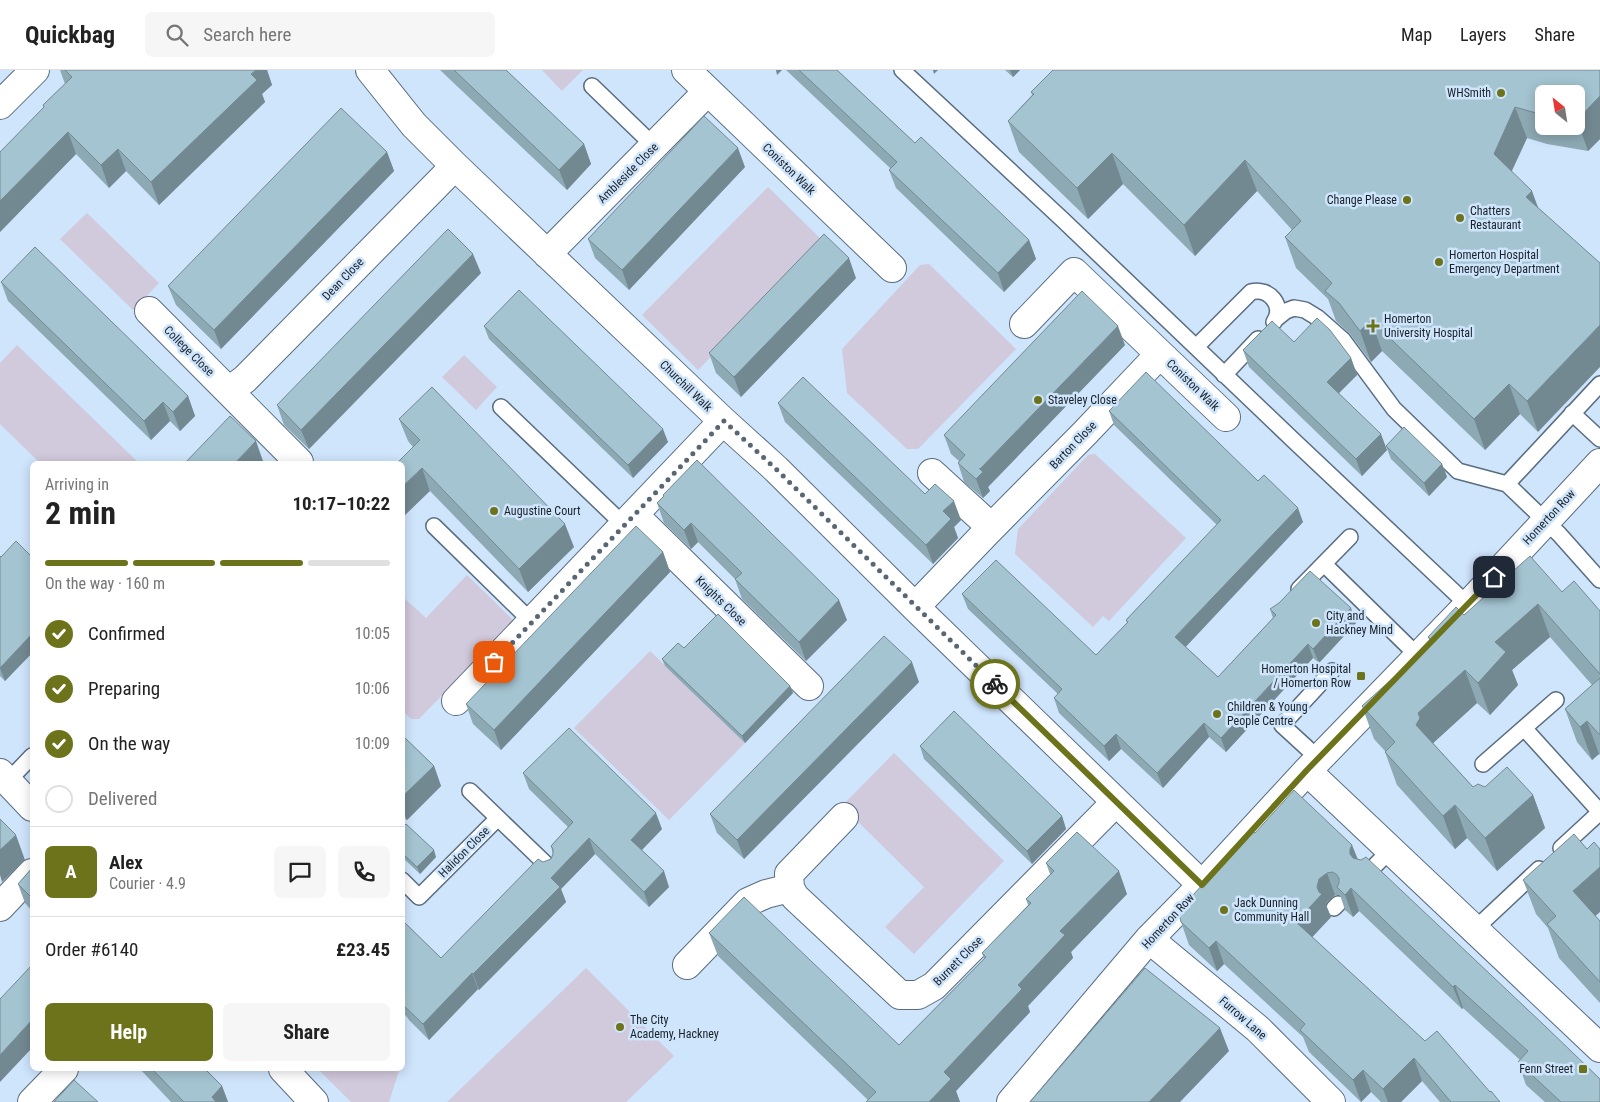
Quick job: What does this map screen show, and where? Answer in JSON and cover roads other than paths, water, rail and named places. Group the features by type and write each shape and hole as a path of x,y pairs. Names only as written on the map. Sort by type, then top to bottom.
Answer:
{"main road":[{"path":"0,105 35,70"},
{"name":"Churchill Walk","path":"370,70 414,125 455,166 776,469 915,607 1202,885"},
{"name":"Coniston Walk","path":"686,70 892,268"},
{"name":"Ambleside Close","path":"547,254 708,91"},
{"name":"Dean Close","path":"229,390 245,379 455,166"},
{"path":"1024,324 1074,272 1160,354"},
{"name":"College Close","path":"149,311 298,461"},
{"name":"Coniston Walk","path":"1160,354 1226,417"},
{"name":"Barton Close","path":"915,607 1160,354"},
{"path":"456,701 724,421"},
{"name":"Homerton Row","path":"1011,1102 1149,939 1202,885 1313,765 1468,605 1600,463"},
{"path":"932,473 991,527"},
{"name":"Knights Close","path":"629,520 809,686"},
{"path":"1313,765 1391,850 1600,1048"},
{"path":"4,777 30,804"},
{"name":"Burnett Close","path":"790,888 795,897 900,995 918,994 934,986 1116,802"},
{"path":"687,965 748,902 766,894 790,888 790,874 844,817"},
{"path":"0,907 30,874"},
{"name":"Furrow Lane","path":"1149,939 1258,1029 1331,1102"},
{"path":"32,1102 62,1071"},
{"path":"285,1071 314,1102"}],"lane":[{"path":"902,70 1058,215 1224,375 1468,605"},
{"path":"592,86 654,146"},
{"path":"1196,348 1251,292 1261,291 1274,300 1278,312 1276,319"},
{"path":"1224,375 1276,319 1286,311 1294,308 1305,310 1318,318 1343,340 1394,409 1458,471 1507,484 1600,580"},
{"path":"1507,484 1600,384"},
{"path":"501,407 629,520"},
{"path":"1572,414 1600,439"},
{"path":"434,526 532,622"},
{"path":"1291,598 1350,536"},
{"path":"1324,564 1418,656"},
{"path":"1313,765 1282,725 1332,671"},
{"path":"1483,764 1556,700"},
{"path":"1475,929 1600,812 1524,728"},
{"path":"4,777 30,758"},
{"name":"Halidon Close","path":"405,883 419,897 498,818 470,791"},
{"path":"498,818 550,868"},
{"path":"1368,874 1391,850"}],"place":[{"name":"WHSmith","path":"1501,93"},
{"name":"Change Please","path":"1407,200"},
{"name":"Chatters Restaurant","path":"1460,218"},
{"name":"Homerton Hospital Emergency Department","path":"1439,262"},
{"name":"Homerton University Hospital","path":"1373,326"},
{"name":"Staveley Close","path":"1038,400"},
{"name":"Augustine Court","path":"494,511"},
{"name":"City and Hackney Mind","path":"1316,623"},
{"name":"Homerton Hospital / Homerton Row","path":"1361,676"},
{"name":"Children & Young People Centre","path":"1217,714"},
{"name":"Jack Dunning Community Hall","path":"1224,910"},
{"name":"The City Academy, Hackney","path":"620,1027"},
{"name":"Fenn Street","path":"1583,1069"}]}
